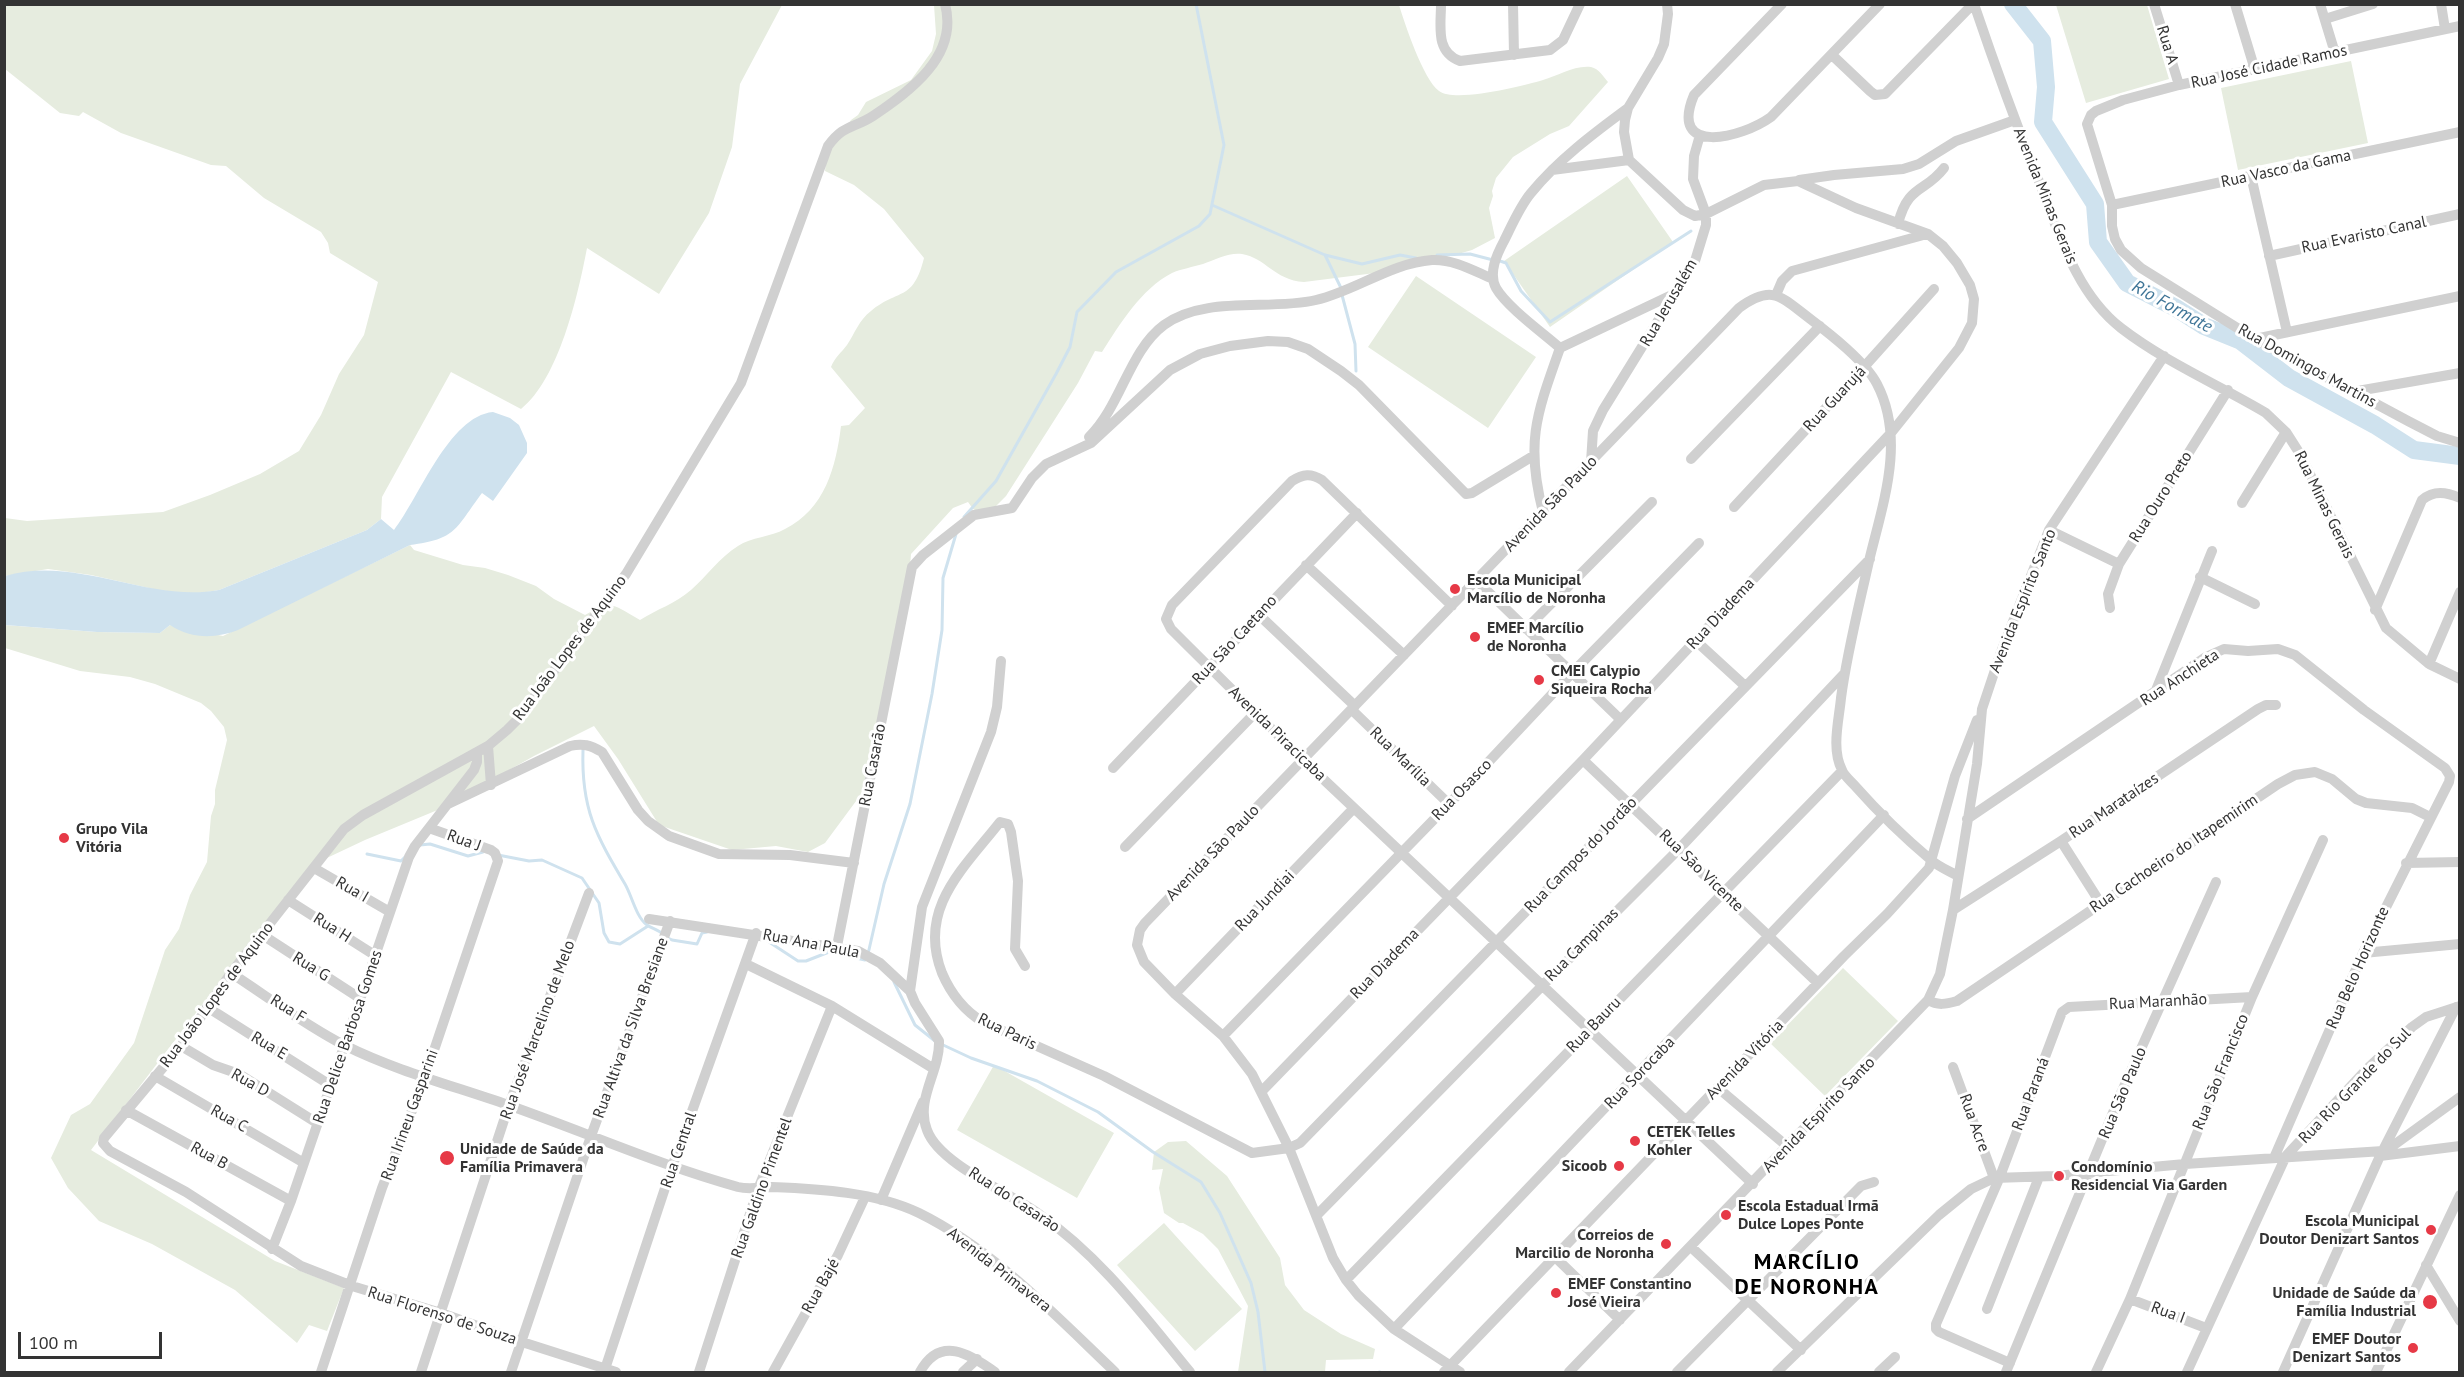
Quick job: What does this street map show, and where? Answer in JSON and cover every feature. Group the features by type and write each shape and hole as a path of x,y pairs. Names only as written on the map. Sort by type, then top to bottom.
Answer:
{"street":[{"name":"Rua João Lopes de Aquino","path":"272,1249 186,1192 105,1148 104,1138 181,1046 231,973 344,829 356,819 488,746 518,719 626,574 731,401 748,365 828,146 843,129 871,117 927,74 948,31 945,4"},
{"path":"1441,4 1443,49 1452,58 1460,61 1550,50 1563,40 1580,4"},
{"path":"1514,4 1514,56"},
{"path":"1667,4 1667,29 1661,51 1628,108 1624,132 1629,160 1683,210 1695,216 1706,214 1764,185 1903,170 1919,164 1956,141 2015,120"},
{"path":"1782,4 1694,95 1687,112 1688,119 1694,131 1700,135 1722,138 1736,135 1760,125 1771,117 1880,4"},
{"path":"1832,55 1875,95 1885,94 1973,4"},
{"name":"Avenida Minas Gerais","path":"1973,4 2015,120 2072,265 2094,300 2121,328 2164,356"},
{"name":"Rua A","path":"2154,4 2179,86"},
{"path":"2235,4 2255,70"},
{"path":"2320,4 2335,53"},
{"path":"2325,19 2373,4"},
{"path":"2441,4 2445,29"},
{"name":"Rua José Cidade Ramos","path":"2087,124 2091,114 2105,106 2179,86 2460,26"},
{"path":"1560,348 1496,289 1493,279 1498,252 1530,194 1552,170 1628,108"},
{"name":"Rua Domingos Martins","path":"2087,124 2112,205 2112,226 2115,239 2141,268 2255,339 2438,436 2460,443"},
{"name":"Rua Vasco da Gama","path":"2112,205 2460,132"},
{"name":"Rua Jerusalém","path":"1591,462 1593,430 1695,261 1704,239 1706,214 1693,179 1694,156 1700,135"},
{"path":"1552,170 1629,160"},
{"path":"1898,224 1901,212 1911,195 1944,168"},
{"path":"2251,176 2287,332"},
{"path":"1798,180 1856,208 1928,234"},
{"name":"Rua Evaristo Canal","path":"2269,256 2460,214"},
{"path":"1928,234 1792,271 1782,281 1776,295 1820,326 1864,367 1877,384 1891,421 1886,499 1844,673 1837,737 1842,771 1932,862 1958,876"},
{"name":"Rua Diadema","path":"1262,1091 1696,641 1891,433 1959,348 1972,323 1975,310 1974,299 1964,273 1943,246 1928,234"},
{"path":"1078,448 1096,430 1120,392 1137,357 1148,342 1163,326 1175,318 1197,311 1242,304 1281,305 1317,300 1386,272 1433,260 1458,264 1493,279"},
{"name":"Rua Guarujá","path":"1734,507 1934,289"},
{"path":"1543,512 1535,483 1533,456 1535,430 1541,403 1560,348 1676,293"},
{"name":"Avenida São Paulo","path":"1452,1370 1394,1329 1358,1295 1346,1280 1333,1258 1289,1148 1262,1091 1223,1036 1175,994 1144,962 1137,945 1140,930 1739,308 1754,297 1764,294 1776,295"},
{"path":"2255,339 2460,296"},
{"path":"1691,459 1820,326"},
{"path":"1078,448 1091,443 1170,370 1200,354 1230,346 1268,341 1288,342 1308,350 1341,371 1359,385 1466,494 1472,493 1533,456"},
{"name":"Rua Minas Gerais","path":"2164,356 2266,413 2286,432 2300,454 2375,610 2393,636 2428,664 2460,679"},
{"name":"Avenida Espírito Santo","path":"1569,1372 1753,1184 1928,1000 1940,974 1953,910 1977,764 1982,709 2036,559 2049,530 2164,356"},
{"path":"2352,392 2460,373"},
{"name":"Rua Ouro Preto","path":"2110,608 2108,594 2119,564 2228,390"},
{"path":"2242,503 2286,432"},
{"name":"Rua Casarão","path":"837,946 912,567 923,555 974,515 1012,508 1038,471 1052,460 1078,448"},
{"name":"Avenida Piracicaba","path":"1452,606 1316,476 1299,476 1292,480 1172,605 1166,619 1171,629 1302,760 1753,1184"},
{"path":"2375,610 2422,500 2429,494 2436,493 2447,493 2460,498"},
{"path":"1526,629 1652,502"},
{"name":"Rua São Caetano","path":"1113,768 1357,513"},
{"path":"2049,530 2119,564"},
{"name":"Rua Osasco","path":"1223,1036 1699,543"},
{"path":"2154,695 2211,551"},
{"name":"Rua Campos do Jordão","path":"1289,1148 1304,1139 1870,558"},
{"path":"1306,565 1404,655"},
{"path":"2200,577 2255,604"},
{"path":"1477,581 1620,719"},
{"path":"2428,664 2460,592"},
{"name":"Rua Marília","path":"1259,615 1449,804"},
{"path":"1696,641 1744,685"},
{"name":"Rua Anchieta","path":"1967,819 2220,650 2278,648 2306,662 2364,710 2445,768 2450,776 2449,782"},
{"path":"910,991 922,907 991,732 997,707 1001,661"},
{"name":"Rua Campinas","path":"1317,1215 1678,850 1844,673"},
{"name":"Rua Marataízes","path":"1953,910 2061,842 2258,709 2266,705 2276,705"},
{"name":"Avenida Vitória","path":"1452,1370 1686,1121 1887,914 1932,862 1960,762 1982,709"},
{"path":"1125,847 1255,713"},
{"path":"448,804 570,746 581,743 602,752 638,810 648,821 669,836 719,854 790,855 854,863"},
{"path":"488,746 491,785"},
{"name":"Rua Delice Barbosa Gomes","path":"272,1249 291,1202 409,857 476,766 477,752"},
{"path":"1960,762 1969,758 1977,764"},
{"name":"Rua São Vicente","path":"1582,760 1818,983"},
{"name":"Rua Bauru","path":"1346,1280 1842,771"},
{"name":"Rua Cachoeiro do Itapemirim","path":"1928,1000 1934,1004 1946,1005 1956,1001 2278,784 2304,772 2315,772 2332,779 2356,799 2366,803 2412,808 2430,817"},
{"name":"Rua Belo Horizonte","path":"2274,1158 2363,953 2406,863 2449,782"},
{"name":"Rua Jundiai","path":"1175,994 1354,808"},
{"name":"Rua Sorocaba","path":"1394,1329 1770,938 1884,815"},
{"name":"Rua Paris","path":"1025,966 1015,949 1018,881 1011,831 1008,824 1000,822 958,875 941,905 934,925 934,946 948,987 969,1014 982,1022 1104,1076 1252,1153 1289,1148"},
{"name":"Rua J","path":"429,828 491,850 498,857"},
{"name":"Rua São Francisco","path":"2096,1372 2130,1299 2252,997 2323,840"},
{"path":"2061,842 2101,904"},
{"name":"Rua Irineu Gasparini","path":"321,1372 352,1286 382,1188 425,1077 497,866 498,857"},
{"path":"2406,863 2460,862"},
{"name":"Rua I","path":"314,868 390,912"},
{"name":"Rua São Paulo","path":"2008,1368 2122,1091 2216,882"},
{"name":"Rua José Marcelino de Melo","path":"421,1372 509,1105 589,893"},
{"name":"Rua H","path":"288,900 376,956"},
{"name":"Rua Ana Paula","path":"649,919 756,933 858,951 880,963 910,991 915,1004 939,1041 934,1069"},
{"name":"Rua Altiva da Silva Bresiane","path":"511,1372 591,1136 670,921"},
{"name":"Rua Central","path":"608,1371 672,1167 756,933"},
{"name":"Rua G","path":"261,934 361,999"},
{"path":"2363,953 2460,944"},
{"path":"746,964 832,1006 934,1069"},
{"name":"Rua F","path":"231,973 345,1045 425,1077 591,1136"},
{"name":"Rua Maranhão","path":"2064,1010 2069,1007 2252,997"},
{"name":"Rua Galdino Pimentel","path":"699,1372 758,1189 832,1006"},
{"name":"Rua E","path":"207,1007 330,1085"},
{"path":"2283,1372 2381,1154 2458,1007"},
{"name":"Rua Rio Grande do Sul","path":"2286,1156 2367,1069 2412,1027 2442,1010 2458,1007"},
{"name":"Rua Paraná","path":"2008,1368 1936,1329 1936,1324 2064,1010"},
{"name":"Rua D","path":"181,1046 213,1065 239,1074 317,1123"},
{"name":"Rua Acre","path":"1953,1067 1997,1178"},
{"name":"Rua do Casarão","path":"934,1069 924,1099 924,1120 927,1131 938,1148 962,1167 1037,1212 1068,1236 1123,1290 1190,1372"},
{"name":"Rua C","path":"154,1076 304,1162"},
{"path":"1718,1088 1788,1147"},
{"path":"2381,1154 2460,1097"},
{"path":"881,1200 924,1099"},
{"name":"Rua B","path":"126,1110 291,1202"},
{"name":"Avenida Primavera","path":"591,1136 672,1167 741,1188 783,1188 865,1197 916,1211 952,1232 1008,1273 1115,1372"},
{"path":"1777,1372 1948,1207 1971,1189 1997,1178 2039,1177 2286,1156 2381,1154 2460,1146"},
{"path":"2187,1372 2286,1156"},
{"path":"1987,1309 2039,1177"},
{"path":"1677,1372 1861,1186 1874,1182"},
{"path":"2376,1372 2460,1195"},
{"name":"Rua Bajé","path":"773,1372 838,1255 865,1197"},
{"path":"1691,1247 1801,1350"},
{"name":"Rua Florenso de Souza","path":"272,1249 301,1266 352,1286 441,1313 608,1371"},
{"path":"1556,1258 1620,1320"},
{"path":"2426,1265 2460,1321"},
{"name":"Rua I","path":"2130,1299 2206,1328"},
{"path":"920,1372 932,1357 942,1352 962,1352 995,1372"},
{"path":"1879,1372 1894,1357"},
{"path":"963,1372 977,1359"}],"shaded area":[{"path":"5,5 782,5 740,84 732,147 709,213 659,294 587,248 572,312 556,357 546,378 521,409 451,372 382,497 381,519 367,530 219,590 201,593 171,593 91,575 48,569 5,576 5,518 27,521 163,512 260,474 299,451 321,415 339,374 364,335 378,282 330,253 328,243 321,232 264,198 226,166 211,165 121,133 83,112 79,116 60,113 5,69"},
{"path":"934,5 1399,5 1415,51 1427,75 1439,91 1447,94 1474,94 1506,89 1585,67 1596,69 1608,82 1569,126 1550,134 1513,157 1496,178 1489,208 1495,238 1472,250 1375,273 1304,282 1285,277 1250,256 1232,254 1172,273 1151,288 1132,308 1102,352 1095,351 1078,383 1006,496 996,506 979,512 973,509 968,502 953,508 911,554 909,579 862,793 825,843 808,852 776,846 732,850 659,825 618,759 594,726 534,756 440,809 312,865 91,1150 275,1261 344,1288 327,1331 309,1325 297,1343 235,1290 152,1244 99,1221 68,1188 51,1158 71,1115 90,1104 134,1043 165,950 179,929 190,895 207,862 215,790 227,740 224,727 201,703 155,684 130,677 80,671 5,648 4,625 97,632 160,633 170,625 223,636 410,545 414,550 463,565 485,568 536,586 554,599 585,615 602,607 613,606 640,620 685,595 738,546 779,532 799,521 819,498 826,485 836,457 841,426 849,425 865,408 831,367 867,315 881,304 910,288 920,272 924,258 884,209 854,185 825,171 827,154 866,102 911,80 932,51 936,34"},
{"path":"2056,5 2147,5 2169,79 2086,103"},
{"path":"2351,61 2368,143 2238,170 2221,88"},
{"path":"1627,176 1673,242 1550,327 1504,261"},
{"path":"1416,276 1536,357 1488,428 1368,347"},
{"path":"1843,968 1898,1021 1825,1096 1770,1043"},
{"path":"994,1065 1114,1133 1077,1198 957,1130"},
{"path":"1186,1141 1227,1176 1280,1258 1285,1285 1304,1310 1341,1334 1375,1349 1373,1359 1326,1360 1325,1372 1238,1372 1248,1306 1218,1249 1203,1234 1164,1213 1159,1188 1163,1169 1152,1170 1154,1152 1168,1142"},
{"path":"1164,1223 1242,1309 1195,1351 1117,1265"}],"water":[{"path":"493,412 510,418 519,425 527,443 527,453 493,501 482,493 460,524 446,535 425,543 410,545 238,630 221,635 203,636 186,633 170,625 160,633 97,632 5,625 5,576 32,571 59,571 165,590 192,592 219,590 367,530 381,519 394,530 436,460 449,443 462,428 477,417"}],"waterway":[{"path":"964,517 996,481 1056,374 1070,347 1077,312 1116,272 1199,226 1210,214 1224,145 1196,4"},
{"name":"Rio Formate","path":"2013,4 2042,41 2046,87 2043,122 2095,204 2098,242 2127,283 2176,308 2204,326 2241,341 2289,378 2375,425 2414,450 2460,456"},
{"path":"1212,205 1325,255 1362,264 1400,255 1416,258"},
{"path":"1500,261 1506,263 1521,291 1550,322 1691,231"},
{"path":"1437,255 1470,254 1493,260"},
{"path":"1325,255 1341,288"},
{"path":"1342,295 1355,344 1356,371"},
{"path":"868,954 884,884 910,804 942,630 943,578 956,534"},
{"path":"583,750 585,789 598,836 628,889 640,917 647,925 663,934"},
{"path":"420,845 430,844 468,856 483,852"},
{"path":"367,854 401,861 405,857"},
{"path":"498,855 529,861 542,860 582,878 599,903 604,933 609,942 620,944 648,926"},
{"path":"668,938 697,944 702,933 707,932"},
{"path":"769,942 798,961 806,961 829,952 865,960"},
{"path":"894,982 915,1025 935,1041"},
{"path":"941,1044 971,1058 1037,1081 1098,1112 1153,1152 1201,1182 1220,1213 1251,1283 1258,1312 1265,1372"}],"place":[{"name":"Escola Municipal Marcílio de Noronha","path":"1455,589"},
{"name":"EMEF Marcílio de Noronha","path":"1475,637"},
{"name":"CMEI Calypio Siqueira Rocha","path":"1539,680"},
{"name":"Grupo Vila Vitória","path":"64,838"},
{"name":"CETEK Telles Kohler","path":"1635,1141"},
{"name":"Unidade de Saúde da Família Primavera","path":"447,1158"},
{"name":"Sicoob","path":"1619,1166"},
{"name":"Condomínio Residencial Via Garden","path":"2059,1176"},
{"name":"Escola Estadual Irmã Dulce Lopes Ponte","path":"1726,1215"},
{"name":"Escola Municipal Doutor Denizart Santos","path":"2431,1230"},
{"name":"Correios de Marcilio de Noronha","path":"1666,1244"},
{"name":"EMEF Constantino José Vieira","path":"1556,1293"},
{"name":"Unidade de Saúde da Família Industrial","path":"2430,1302"},
{"name":"EMEF Doutor Denizart Santos","path":"2413,1348"}],"district":[{"name":"MARCÍLIO DE NORONHA","path":"1807,1276"}]}
